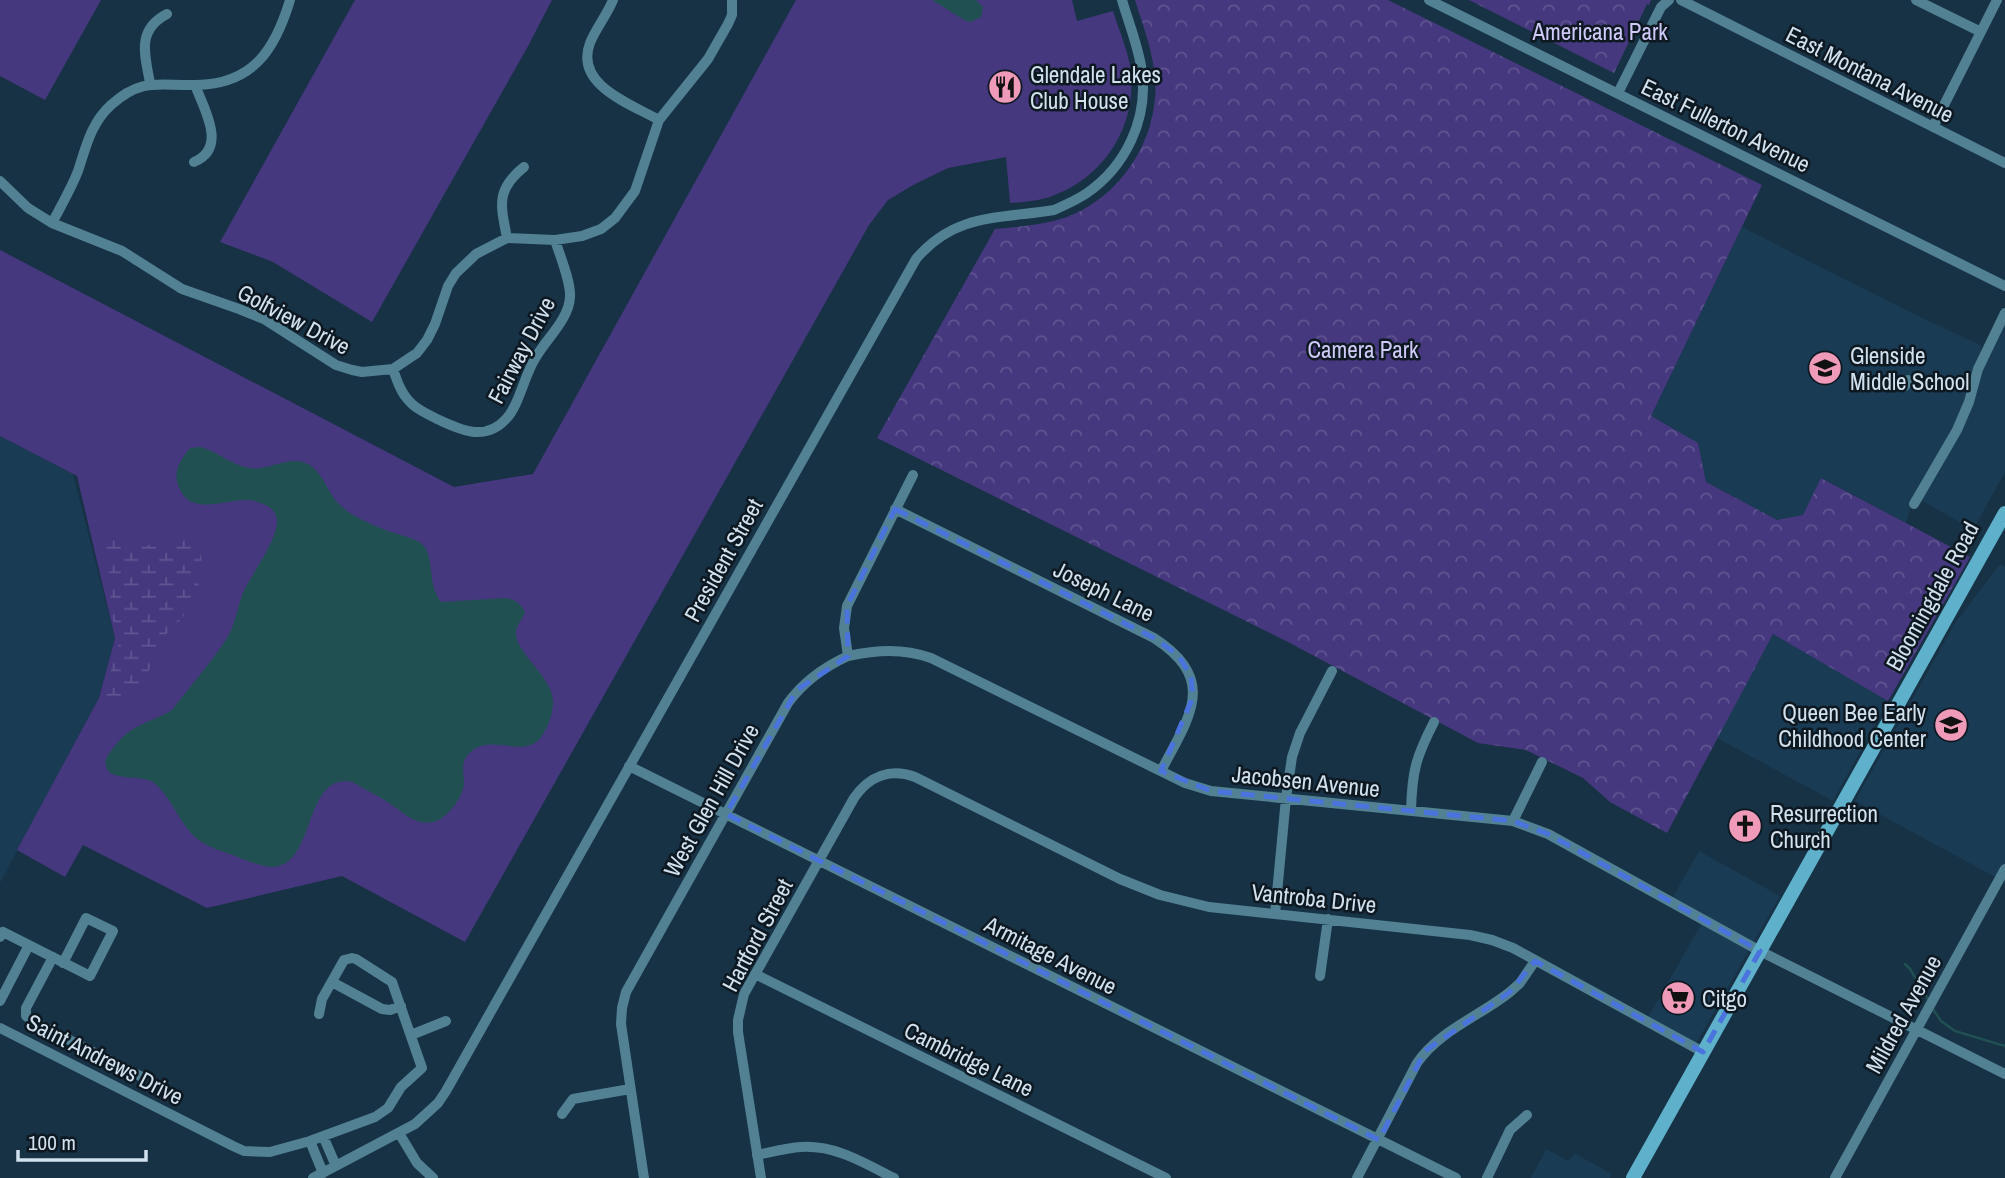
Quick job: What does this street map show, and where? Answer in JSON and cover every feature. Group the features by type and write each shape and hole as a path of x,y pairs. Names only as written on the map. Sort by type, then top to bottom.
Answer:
{"main road":[{"name":"Bloomingdale Road","path":"1633,1178 2005,513"}],"street":[{"path":"52,223 72,183 87,140 104,111 122,96 150,83 195,85 235,78 256,63 276,39 290,0"},
{"path":"613,0 590,41 587,64 598,84 659,120"},
{"path":"393,369 417,353 427,340 445,293 456,273 476,254 507,239 518,237 555,240 582,236 601,229 615,218 635,191 659,120 708,58 730,20 732,0"},
{"name":"President Street","path":"313,1178 399,1133 427,1114 446,1091 916,259 936,239 963,223 1054,210 1067,204 1100,183 1126,152 1139,120 1143,88 1138,51 1122,0"},
{"name":"East Fullerton Avenue","path":"1429,0 2005,286"},
{"path":"1618,93 1661,7 1669,0"},
{"name":"East Montana Avenue","path":"1681,0 2005,163"},
{"path":"1916,0 1981,32"},
{"path":"1933,127 1997,0"},
{"path":"150,83 145,53 147,34 155,22 167,14"},
{"path":"194,162 207,153 212,146 213,136 195,85"},
{"path":"507,239 502,195 511,177 524,167"},
{"name":"Golfview Drive","path":"0,181 20,201 52,223 122,251 183,289 264,319 336,365 362,372 393,369"},
{"name":"Fairway Drive","path":"393,369 403,393 411,403 459,430 475,433 489,431 502,423 512,411 535,358 569,305 571,293 555,240"},
{"path":"1914,505 1957,430 1969,402 1978,369 2005,313"},
{"path":"848,656 844,628 847,606 913,475"},
{"name":"Joseph Lane","path":"895,509 1154,638 1178,656 1191,676 1193,697 1187,719 1161,771"},
{"name":"Jacobsen Avenue","path":"848,656 889,650 907,651 931,658 1185,783 1211,790 1513,821 1548,834 1760,951 2005,1074"},
{"name":"West Glen Hill Drive","path":"644,1178 621,1024 624,1000 631,982 797,690 821,671 848,656"},
{"path":"1275,914 1290,763 1300,733 1332,671"},
{"path":"1411,811 1415,765 1434,722"},
{"path":"1513,821 1542,762"},
{"name":"Armitage Avenue","path":"629,766 1456,1178"},
{"name":"Hartford Street","path":"761,1178 738,1031 744,994 864,784 878,775 890,773 902,773 920,780"},
{"name":"Vantroba Drive","path":"920,780 1120,879 1148,891 1189,903 1484,937 1504,944 1703,1052"},
{"name":"Mildred Avenue","path":"1835,1178 2005,869"},
{"path":"0,937 3,932 52,957 64,963 90,976 113,931 86,918 64,963"},
{"path":"1320,975 1328,919"},
{"path":"0,1001 29,945"},
{"path":"52,957 26,1008 26,1016 142,1077"},
{"path":"318,1014 322,999 344,960 352,958 387,977 394,986 411,1035 446,1021"},
{"path":"1357,1178 1425,1051 1510,992 1520,983 1535,961"},
{"name":"Cambridge Lane","path":"755,974 1166,1178"},
{"path":"332,982 382,1009 390,1010 401,1006"},
{"name":"Saint Andrews Drive","path":"0,1028 244,1151 270,1153 310,1141 384,1112 401,1087 422,1068 411,1035"},
{"path":"562,1114 573,1099 631,1089"},
{"path":"1487,1178 1510,1130 1527,1115"},
{"path":"399,1133 417,1163 433,1178"},
{"path":"323,1136 336,1167"},
{"path":"310,1141 323,1173"},
{"path":"758,1155 803,1147 827,1149 894,1178"}],"highlighted area":[{"path":"895,509 1154,638 1178,655 1191,676 1193,697 1161,771 1211,791 1513,821 1548,834 1760,951 1703,1052 1535,961 1510,992 1425,1051 1379,1140 726,814 797,690 848,656 847,606"}],"shaded area":[{"path":"932,0 976,0 983,7 981,17 971,22 966,21"},
{"name":"Glenside Middle School","path":"1742,227 1982,346 1972,385 2005,321 2005,472 1973,530 1914,496 1906,523 1822,478 1803,515 1777,520 1706,482 1698,443 1651,416"},
{"path":"0,436 73,474 115,638 99,698 0,883"},
{"path":"200,447 249,468 296,461 310,465 336,501 346,510 366,522 414,539 424,546 434,590 441,602 506,598 517,602 525,612 516,631 517,639 526,656 547,683 553,701 550,719 542,736 527,746 491,744 473,750 464,762 464,784 458,800 441,819 433,822 412,819 352,782 336,783 325,791 317,805 296,853 286,863 271,867 253,863 200,841 187,828 154,783 109,771 106,760 119,742 132,730 172,710 221,647 232,627 243,593 275,533 275,514 259,502 245,500 200,504 190,501 182,494 176,477 178,468 190,448"},
{"name":"Queen Bee Early Childhood Center","path":"2000,564 2005,567 2005,864 1997,878 1855,801 1955,623"},
{"path":"1773,634 1888,701 1833,801 1717,738"},
{"path":"1699,851 1780,896 1693,1049 1646,1021 1703,921 1670,902"},
{"path":"1546,1149 1569,1161 1574,1153 1612,1174 1610,1178 1531,1178"}],"green space":[{"path":"0,0 101,0 45,100 0,76"},
{"path":"355,0 552,0 372,322 273,262 220,242"},
{"path":"796,0 1072,0 1077,21 1113,11 1131,73 1128,113 1122,131 1101,164 1087,177 1047,198 1010,203 1006,157 948,168 888,200 869,225 465,942 342,876 207,908 83,845 65,877 17,850 99,698 115,638 77,476 0,436 0,250 454,487 533,474"},
{"name":"Camera Park","path":"1135,0 1388,0 1762,185 1651,416 1698,443 1706,482 1777,520 1803,515 1821,478 1970,557 1888,701 1773,634 1667,833 1610,802 1583,778 1526,750 1478,743 1288,642 877,438 995,229 1047,222 1084,209 1103,197 1132,163 1151,123 1155,100 1152,58"},
{"name":"Americana Park","path":"1469,0 1651,0 1614,73"},
{"path":"112,538 139,546 175,538 188,540 194,544 202,559 200,580 188,610 161,641 139,688 116,711 111,709 105,700 121,633 110,610 111,584 104,547 106,540"}],"waterway":[{"path":"1905,964 1928,999"},
{"path":"1933,1009 1941,1021 1955,1031 2005,1046"}],"place":[{"name":"Glendale Lakes Club House","path":"1005,87"},
{"name":"Glenside Middle School","path":"1825,368"},
{"name":"Queen Bee Early Childhood Center","path":"1951,725"},
{"name":"Resurrection Church","path":"1745,826"},
{"name":"Citgo","path":"1678,998"}]}
